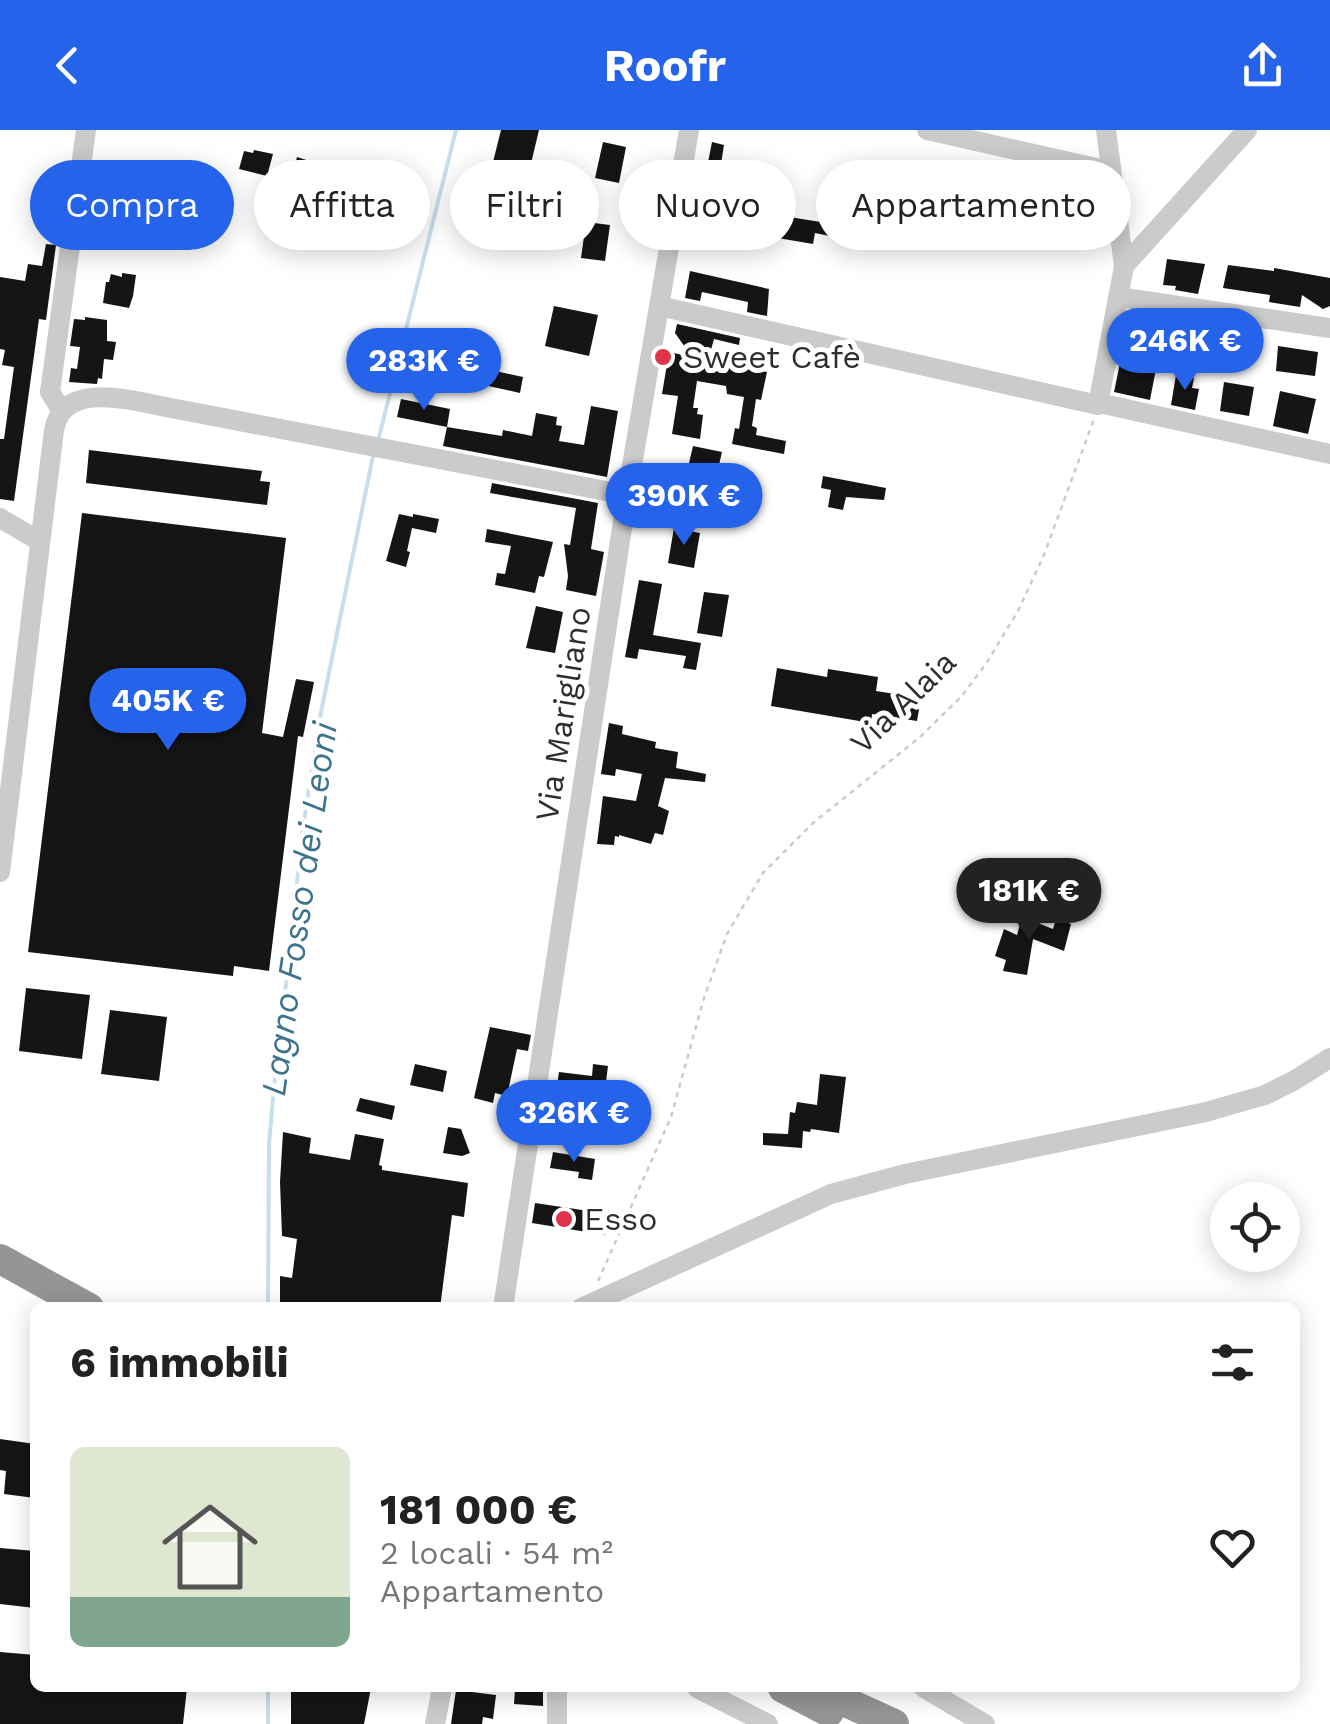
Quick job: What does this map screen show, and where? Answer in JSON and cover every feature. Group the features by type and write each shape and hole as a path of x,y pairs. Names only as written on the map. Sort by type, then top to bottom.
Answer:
{"highway":[{"path":"0,1259 78,1302"},
{"path":"792,1692 852,1724"},
{"path":"824,1692 894,1724"}],"street":[{"path":"62,410 50,392 86,130"},
{"name":"Via Marigliano","path":"504,1302 627,495 689,130"},
{"path":"928,130 1065,160"},
{"path":"1098,404 1124,266 1106,130"},
{"path":"1124,266 1248,130"},
{"path":"1118,296 1330,328"},
{"path":"659,306 1330,454"},
{"path":"0,872 54,430 56,420 70,403 80,399 116,399 627,495"},
{"path":"0,518 38,541"},
{"path":"594,1302 831,1194 905,1174 1206,1112 1265,1095 1330,1058"},
{"path":"435,1724 441,1692"},
{"path":"557,1692 557,1724"},
{"path":"705,1692 768,1724"},
{"path":"931,1692 985,1724"}],"path":[{"name":"Via Alaia","path":"596,1284 672,1117 704,998 727,934 764,873 812,822 920,737 961,698 986,664 1019,609 1044,555 1098,404"}],"building":[{"path":"501,130 539,130 532,160 494,160"},
{"path":"603,142 626,147 623,160 619,160 619,183 599,179"},
{"path":"712,142 724,145 722,160 708,160"},
{"path":"254,150 273,154 271,160 254,160 254,173 239,169 244,151"},
{"path":"796,218 816,221 813,244 796,241"},
{"path":"599,224 610,225 605,261 581,258 582,250 599,250"},
{"path":"45,250 55,250 46,320 39,319 14,501 0,499 0,439 4,439 14,367 2,365 5,350 0,349 0,277 25,281 28,264 42,266"},
{"path":"1167,259 1205,264 1198,294 1163,285"},
{"path":"1228,265 1330,278 1330,306 1323,309 1302,295 1300,307 1269,302 1270,295 1223,288"},
{"path":"690,271 769,289 767,316 747,312 748,302 702,292 700,301 685,298"},
{"path":"122,273 136,275 129,308 103,303 111,274 122,277"},
{"path":"554,306 598,315 589,356 545,346"},
{"path":"1129,314 1165,322 1150,400 1114,392 1120,363 1129,364 1133,342 1124,341"},
{"path":"74,319 107,320 107,341 116,342 113,360 104,359 102,379 98,378 97,384 69,382 71,368 77,369 80,347 70,346"},
{"path":"677,324 740,338 739,345 714,339 708,360 733,365 735,352 754,355 752,369 767,372 761,400 756,399 752,426 757,428 756,435 786,441 784,454 732,444 735,428 739,429 744,397 727,394 726,386 697,381 693,408 703,415 700,439 672,434 678,396 662,394 669,352 692,357 675,333"},
{"path":"1215,339 1249,340 1244,364 1213,361"},
{"path":"1278,346 1318,352 1315,376 1276,371"},
{"path":"437,358 523,377 520,393 434,374"},
{"path":"1176,375 1194,378 1192,388 1199,389 1195,410 1171,405"},
{"path":"1224,382 1254,387 1249,416 1220,411"},
{"path":"1280,391 1316,399 1308,434 1273,426"},
{"path":"401,399 450,409 447,427 397,417"},
{"path":"591,406 618,411 607,477 443,446 447,427 502,436 503,430 532,436 536,413 557,417 556,425 562,426 559,441 584,445"},
{"path":"693,446 722,452 702,508 688,505 692,482 680,480 692,468 689,463"},
{"path":"89,450 262,471 260,481 270,482 267,505 86,483"},
{"path":"823,476 886,488 884,500 846,497 843,510 828,507 831,490 821,488"},
{"path":"492,483 598,503 591,549 604,552 596,596 566,590 564,544 570,545 576,508 490,493"},
{"path":"82,513 286,538 262,733 283,737 296,679 314,682 303,737 298,736 269,971 234,966 233,976 28,952"},
{"path":"399,514 439,519 436,533 412,528 406,567 386,561"},
{"path":"674,528 700,533 694,568 668,563"},
{"path":"487,529 553,542 544,577 539,576 535,593 495,585 497,573 505,574 511,546 485,542"},
{"path":"639,580 662,584 653,635 701,643 696,670 683,668 686,656 639,649 637,659 625,657"},
{"path":"704,592 729,595 722,637 697,633"},
{"path":"536,606 563,612 555,653 526,648"},
{"path":"777,668 827,677 828,669 878,677 876,691 921,698 917,721 872,714 871,723 771,706"},
{"path":"609,723 623,726 622,734 656,742 655,748 678,752 676,768 706,774 705,782 665,778 658,806 669,811 663,835 655,833 651,844 619,835 615,836 614,845 597,844 603,796 636,801 642,774 616,769 615,776 601,774"},
{"path":"1022,917 1053,929 1056,919 1071,924 1064,951 1033,939 1027,975 1003,971 1006,960 995,956 1004,929 1017,935"},
{"path":"26,988 90,995 82,1059 19,1051"},
{"path":"110,1010 167,1017 159,1081 101,1074"},
{"path":"490,1027 531,1035 528,1051 517,1049 507,1096 495,1093 493,1103 474,1098"},
{"path":"415,1064 447,1071 443,1092 410,1085"},
{"path":"593,1064 608,1066 602,1113 571,1109 569,1123 552,1121 559,1072 592,1076"},
{"path":"820,1074 846,1077 839,1133 803,1131 802,1148 763,1145 763,1133 788,1134 790,1112 795,1113 797,1102 817,1105"},
{"path":"360,1098 395,1106 392,1120 356,1111"},
{"path":"448,1127 461,1129 470,1153 443,1153"},
{"path":"283,1132 311,1138 309,1153 350,1160 355,1134 384,1139 379,1165 382,1170 468,1183 464,1217 452,1215 441,1302 280,1302 280,1276 292,1278 297,1239 282,1236"},
{"path":"553,1152 595,1159 592,1180 578,1178 579,1172 550,1168"},
{"path":"535,1203 609,1214 605,1235 532,1223"},
{"path":"0,1439 30,1443 30,1497 4,1494 6,1471 0,1470"},
{"path":"0,1548 30,1551 30,1607 0,1604"},
{"path":"0,1652 30,1655 30,1692 187,1692 183,1724 0,1724"},
{"path":"291,1692 370,1692 364,1724 291,1724"},
{"path":"456,1692 496,1695 493,1719 483,1717 482,1724 451,1724"},
{"path":"515,1692 543,1692 543,1706 514,1704"}],"waterway":[{"name":"Lagno Fosso dei Leoni","path":"379,437 456,130"},
{"name":"Lagno Fosso dei Leoni","path":"268,1302 269,1144 302,834 320,717 373,456"},
{"name":"Lagno Fosso dei Leoni","path":"268,1692 268,1724"}],"place":[{"name":"Sweet Cafè","path":"663,357"},
{"name":"Esso","path":"564,1219"}]}
